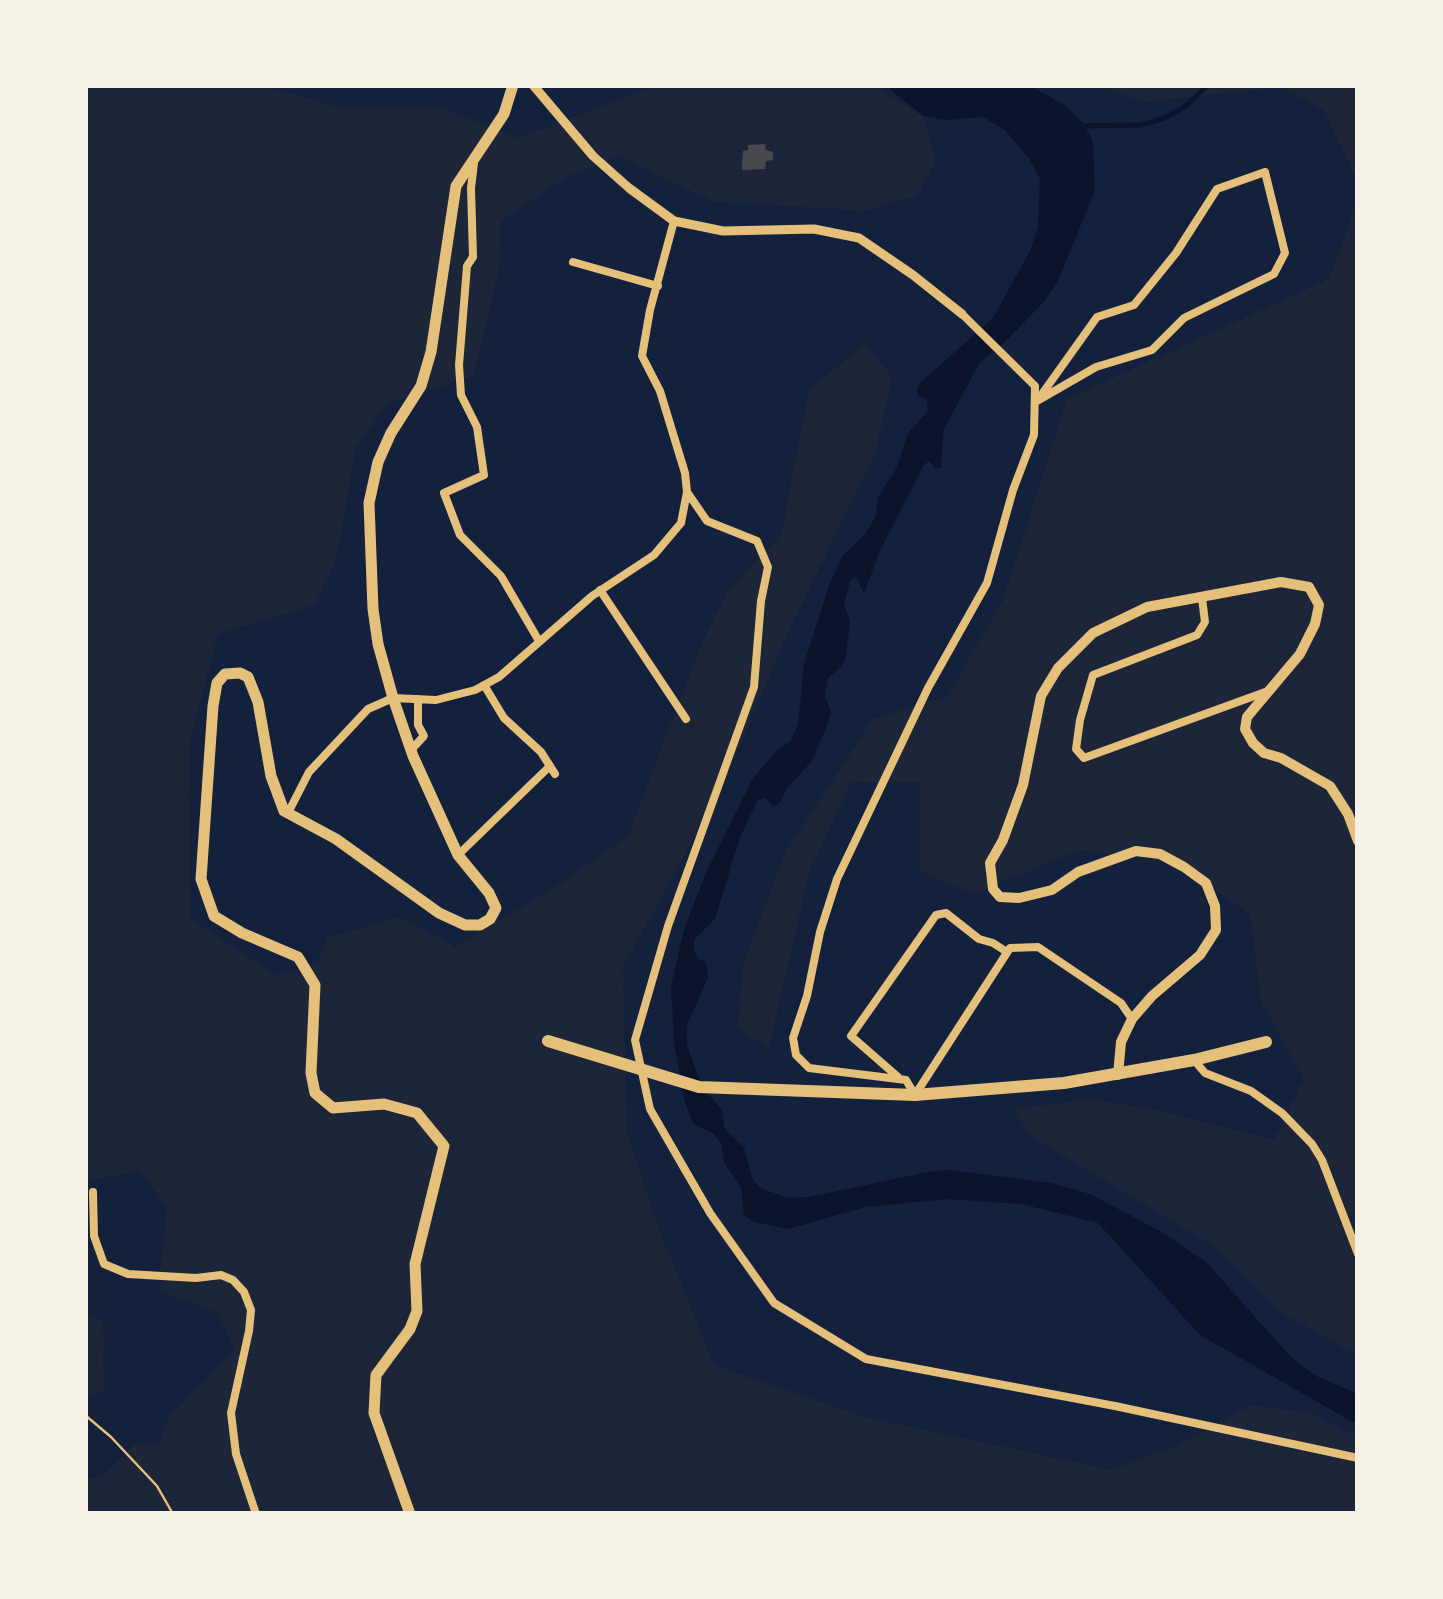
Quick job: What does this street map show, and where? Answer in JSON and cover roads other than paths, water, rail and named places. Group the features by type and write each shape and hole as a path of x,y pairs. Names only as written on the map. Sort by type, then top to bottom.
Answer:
{"highway":[{"path":"548,1041 698,1087 915,1096 984,1092 1118,1074 1266,1042"}],"main road":[{"path":"410,1514 374,1413 376,1376 410,1329 417,1311 415,1264 444,1146 417,1113 384,1104 333,1108 315,1094 311,1073 315,985 298,956 214,916 201,879 213,706 217,684 225,674 240,672 248,677 258,702 271,776 284,811 336,839 439,912 465,925 480,925 490,919 496,908 490,893 458,855 392,698 373,609 369,503 378,462 391,433 422,386 431,352 456,186 504,114 513,85"},
{"path":"1118,1074 1122,1042 1132,1019 1152,996 1200,955 1216,930 1215,906 1206,883 1160,854 1136,851 1078,872 1052,890 1019,898 1000,897 994,889 990,863 1003,840 1023,785 1041,696 1058,668 1093,633 1147,607 1281,582 1309,587 1319,605 1316,624 1300,654 1247,717 1245,729 1264,753 1281,758 1330,786 1348,814 1358,841"}],"street":[{"path":"534,85 594,156 674,221 723,231 814,229 858,238 962,314 1035,386 1034,435 1013,490 987,583 928,688 837,879 793,1038 796,1055 809,1068 898,1077 906,1080 915,1096 1010,948 1038,947 1121,1002 1132,1019"},
{"path":"475,154 471,188 473,257 467,266 458,365 461,395 477,427 484,476 444,494 460,535 501,576 539,642"},
{"path":"1265,172 1285,253 1274,274 1184,318 1152,350 1096,367 1037,401 1097,316 1134,305 1176,253 1217,189 1265,172"},
{"path":"288,814 309,772 368,709 392,698 436,700 498,677 600,590 654,555 681,524 687,492 678,446 660,391 642,356 674,221"},
{"path":"573,262 658,286"},
{"path":"687,492 707,521 757,541 768,568 760,601 754,687 668,926 635,1040 650,1109 710,1214 774,1302 866,1359 1358,1458"},
{"path":"600,590 686,719"},
{"path":"1202,598 1205,622 1197,635 1093,675 1076,749 1084,758 1272,690"},
{"path":"458,855 552,770 542,752 504,718 484,685"},
{"path":"411,750 424,736 418,725 418,699"},
{"path":"898,1077 852,1036 936,914 946,913 978,939 1007,952"},
{"path":"1194,1060 1205,1073 1252,1091 1282,1113 1312,1144 1322,1160 1358,1254"},
{"path":"94,1192 94,1236 104,1264 128,1274 196,1278 221,1275 233,1280 244,1292 251,1310 249,1330 230,1414 236,1454 256,1514"}],"waterway":[{"path":"1078,126 1140,125 1165,118 1187,105 1208,85"}]}
